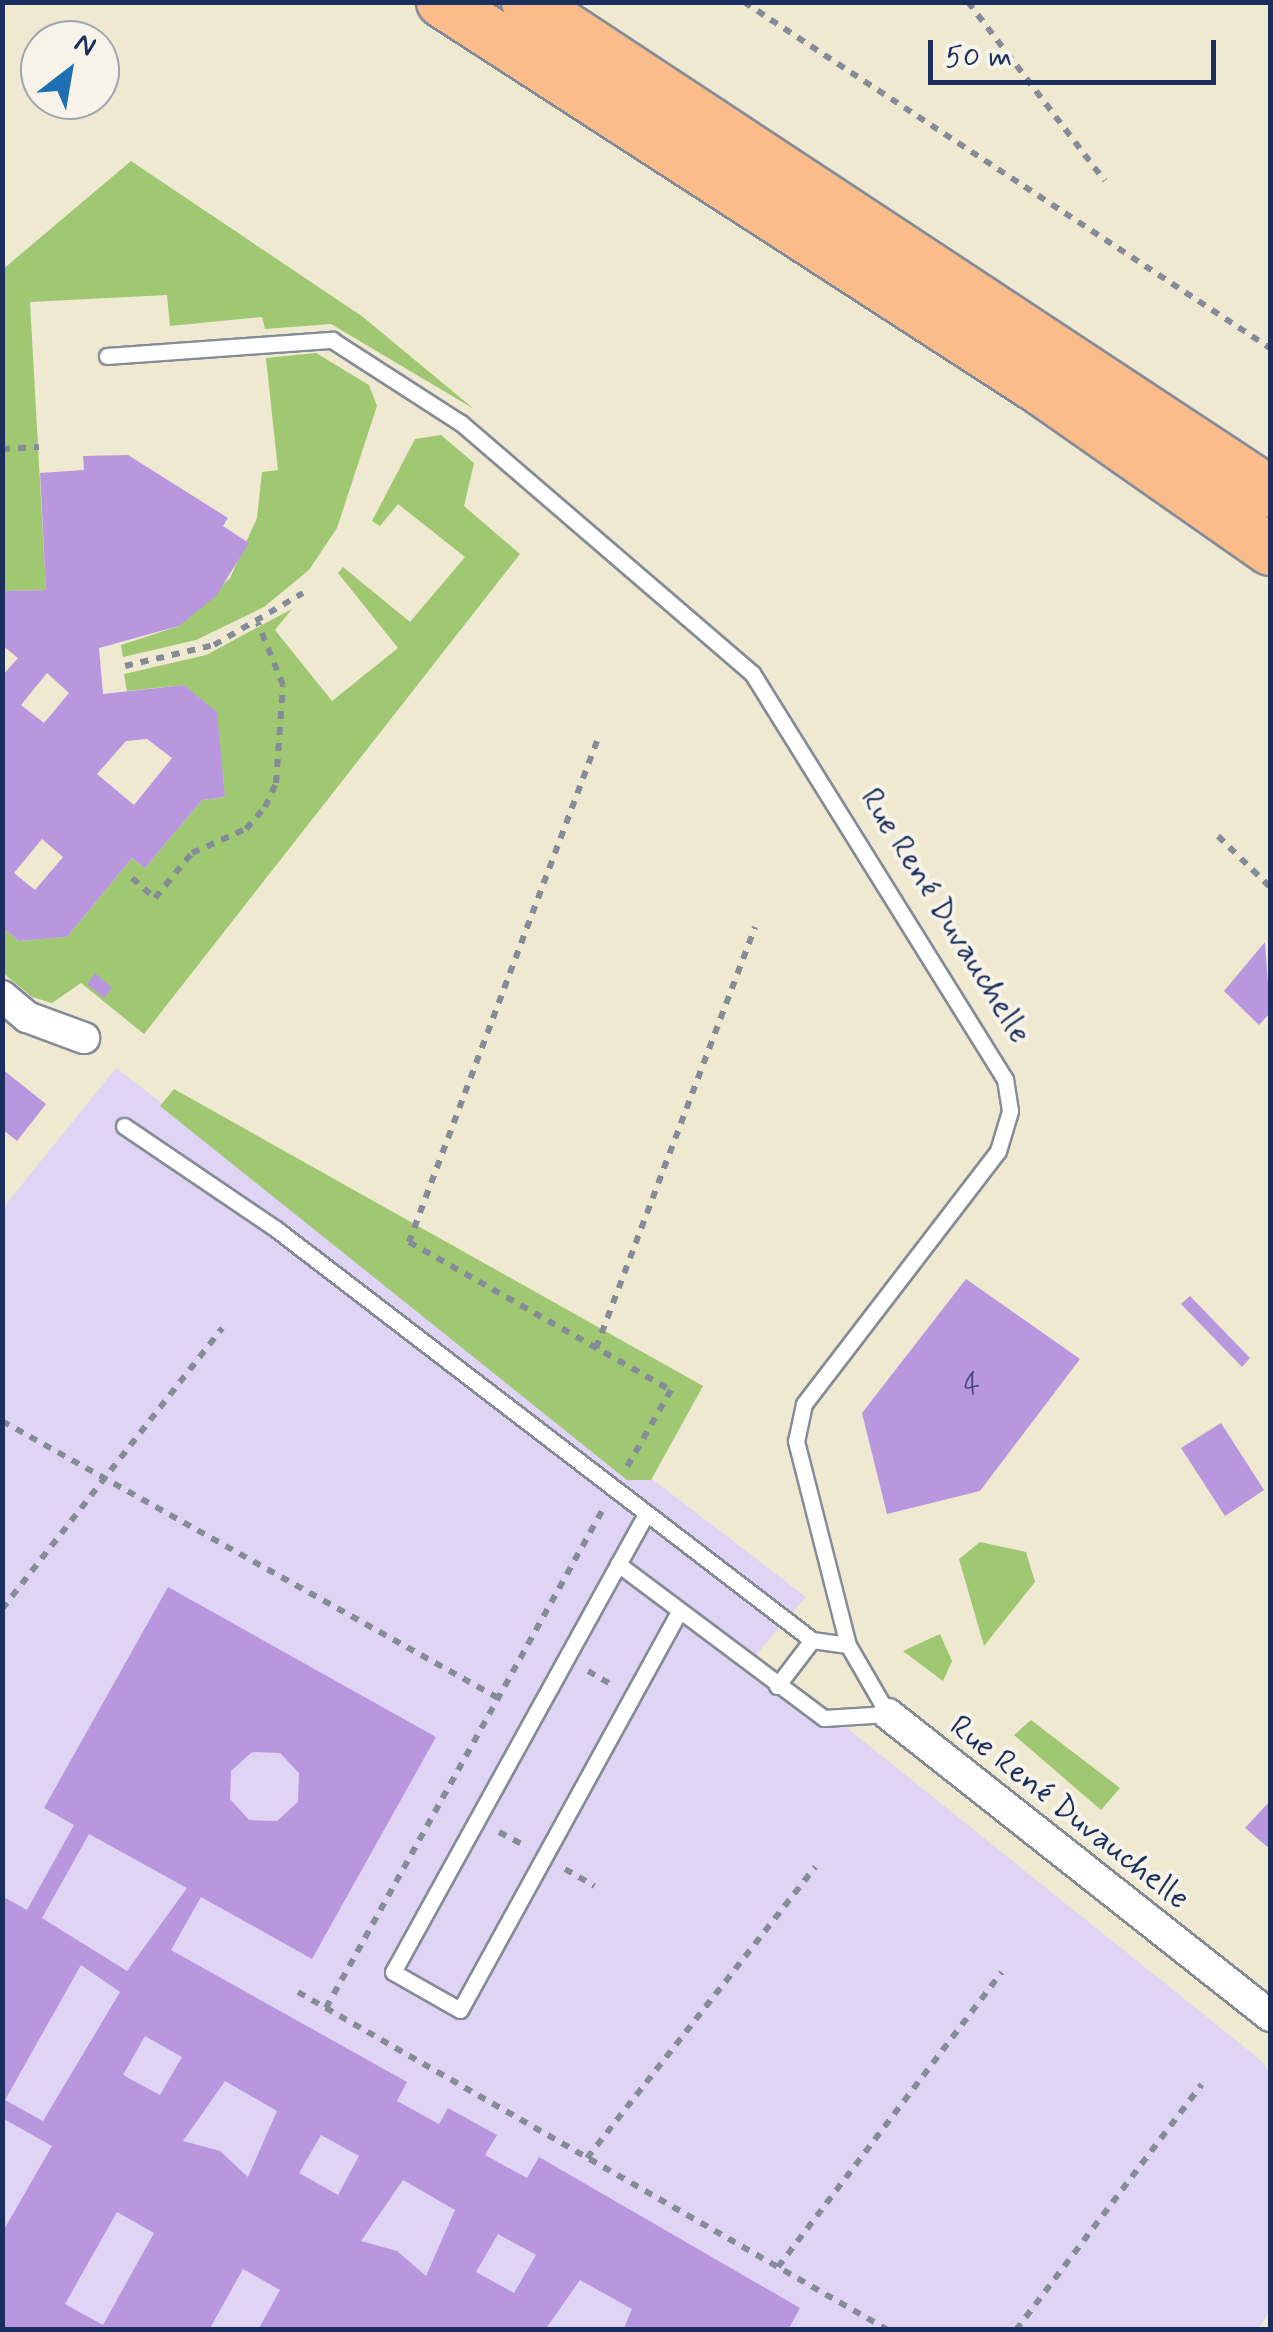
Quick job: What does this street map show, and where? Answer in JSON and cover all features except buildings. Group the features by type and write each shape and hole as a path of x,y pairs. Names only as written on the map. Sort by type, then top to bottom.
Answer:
{"highway":[{"path":"442,2 1044,391 1270,550"},
{"path":"527,2 1270,492"}],"street":[{"path":"2,996 27,1018 84,1038"},
{"name":"Rue René Duvauchelle","path":"888,1714 1270,2016"}],"lane":[{"name":"Rue René Duvauchelle","path":"107,356 332,340 461,423 752,672 1005,1079 1010,1111 998,1151 804,1404 796,1441 848,1645 888,1714"},
{"path":"124,1126 276,1229 812,1640 848,1645"},
{"path":"646,1514 394,1972 460,2010 679,1611"},
{"path":"618,1564 824,1718 888,1714"},
{"path":"777,1686 812,1640"}],"path":[{"path":"744,2 1270,348"},
{"path":"968,2 1104,181"},
{"path":"2,449 38,447"},
{"path":"125,666 258,623 303,594"},
{"path":"132,878 155,898 192,853 246,829 265,807 276,782 282,685 258,623"},
{"path":"326,2008 670,1390 409,1242 597,741"},
{"path":"1218,836 1270,886"},
{"path":"596,1348 755,927"},
{"path":"2,1609 222,1328"},
{"path":"2,1421 498,1698"},
{"path":"587,2158 815,1867"},
{"path":"778,2267 1002,1972"},
{"path":"298,1992 888,2330"},
{"path":"1016,2330 1202,2084"}],"shaded area":[{"path":"116,1068 806,1597 756,1655 1263,2062 1270,2075 1270,2311 1258,2329 3,2329 2,1209"}],"green space":[{"path":"131,161 363,317 474,409 331,324 265,329 262,317 170,326 167,295 30,302 46,590 3,591 2,270"},
{"path":"316,353 369,385 377,406 337,528 309,570 264,607 196,640 123,657 121,645 179,626 230,578 257,518 262,472 278,470 266,358"},
{"path":"441,435 474,463 464,506 520,554 144,1034 81,983 52,1003 32,997 3,973 2,927 19,941 67,937 132,858 145,868 202,800 225,797 216,712 184,685 127,691 124,674 206,655 292,609 275,630 332,701 398,648 338,573 343,567 410,622 465,557 398,504 380,526 372,521 415,439"},
{"path":"174,1089 703,1386 651,1480 627,1480 160,1106"},
{"path":"980,1542 1026,1552 1035,1582 984,1646 959,1559"},
{"path":"940,1634 952,1661 943,1681 903,1651"},
{"path":"1031,1720 1120,1788 1101,1810 1014,1735"}]}
